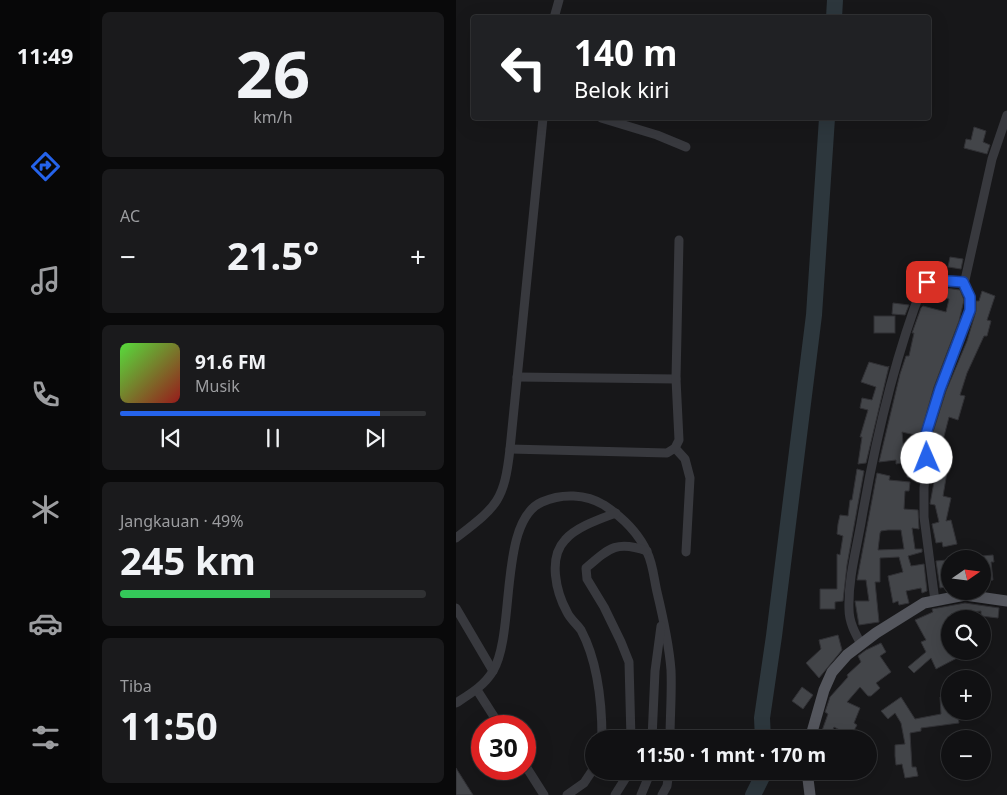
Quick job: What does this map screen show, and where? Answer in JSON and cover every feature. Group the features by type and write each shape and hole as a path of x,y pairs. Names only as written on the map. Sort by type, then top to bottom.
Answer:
{"main road":[{"path":"812,730 818,706 828,680 842,661 860,644 917,606 965,596 1007,601"},
{"path":"809,780 810,795"}],"street":[{"path":"555,15 558,0"},
{"path":"935,601 924,518 927,458 926,434 940,389 970,310 970,297 963,282 992,160 1007,115"},
{"path":"456,538 492,508 504,490 510,449 543,120"},
{"path":"608,120 657,135 686,147"},
{"path":"510,449 667,453 675,448 678,440 676,379 679,240"},
{"path":"860,644 850,619 849,600 852,575 877,437 909,319 923,285 927,282 934,280 963,282"},
{"path":"517,377 676,379"},
{"path":"675,448 685,459 689,470 686,552"},
{"path":"456,704 477,690 493,671 502,650 512,557 524,518 540,502 561,496 593,499 616,513 632,528 647,551 662,616 671,670 670,730"},
{"path":"602,730 602,705 594,668 581,630 567,613 558,591 556,555 565,539 590,523 616,513"},
{"path":"630,730 629,662 608,616 587,579 586,568 599,557 616,547 629,545 647,551"},
{"path":"456,608 493,671"},
{"path":"652,730 654,671 662,616"},
{"path":"477,690 493,715"},
{"path":"534,780 544,795"},
{"path":"567,795 586,780"},
{"path":"615,795 624,780"},
{"path":"641,795 647,780"},
{"path":"662,795 668,780"}],"building":[{"path":"974,127 986,131 983,142 990,145 987,154 964,148 966,139 971,140"},
{"path":"950,257 963,259 961,269 948,267"},
{"path":"938,287 960,290 964,300 959,321 934,387 920,436 902,432 904,453 921,455 919,479 907,477 907,462 896,464 896,460 879,462 900,374 906,356 909,356 914,333 912,333 921,308 923,306 946,312 949,299 936,296"},
{"path":"982,291 995,296 987,320 991,321 987,336 984,336 967,373 960,395 965,396 958,420 949,417 942,444 933,441 932,435 946,391 967,341 976,311 976,301 979,301"},
{"path":"893,303 909,305 905,315 892,314"},
{"path":"874,316 895,316 895,333 874,333"},
{"path":"869,362 889,366 866,463 858,464 862,437 860,437 868,410 860,408 862,398 872,400 876,387 861,382"},
{"path":"933,463 948,466 943,496 951,498 946,521 951,520 957,544 943,547 942,542 936,543 932,524 939,522 935,505 930,504 934,482 931,482"},
{"path":"857,469 864,471 847,565 843,601 835,602 835,609 820,609 820,589 837,589 837,554 840,555 843,536 837,534 838,524 840,515 848,516"},
{"path":"877,473 890,476 889,480 910,482 909,491 905,491 904,509 918,510 919,529 912,528 915,549 922,549 922,552 908,556 911,566 924,564 927,591 922,593 921,588 906,591 909,603 899,605 898,601 893,603 888,576 903,572 899,557 880,558 880,582 875,582 879,622 859,625 855,601 869,601 866,580 857,580","holes":["901,530 904,549 878,550 881,531"]},
{"path":"991,555 993,555 994,562 991,562"},
{"path":"936,561 941,561 940,588"},
{"path":"991,562 993,580 991,580"},
{"path":"965,603 999,608 998,618 991,617 991,610 941,610 941,660 953,660 936,669 931,658 914,673 908,667 926,652 921,642 926,640 915,620 933,612 932,609"},
{"path":"838,635 842,650 819,678 806,663 821,649 819,640"},
{"path":"881,643 886,652 880,656 891,672 876,683 880,688 871,696 868,696 860,687 847,702 860,708 854,723 857,725 854,730 840,730 834,727 833,730 822,730 828,714 825,712 830,697 848,677 847,675 861,662 858,656"},
{"path":"802,687 813,695 803,709 792,701"},
{"path":"901,697 915,719 941,714 941,720 958,720 959,723 921,728 921,731 910,733 912,767 916,767 918,776 905,778 902,764 896,765 895,756 895,745 905,744 901,723 895,713 888,719 881,711"},
{"path":"456,768 473,795 456,795"}],"waterway":[{"path":"834,15 835,0"},
{"path":"763,730 762,718 814,315 827,120"},
{"path":"753,795 760,780"}],"route":[{"path":"927,282 934,280 963,282 971,300 970,310 940,389 926,434 927,458"}]}
